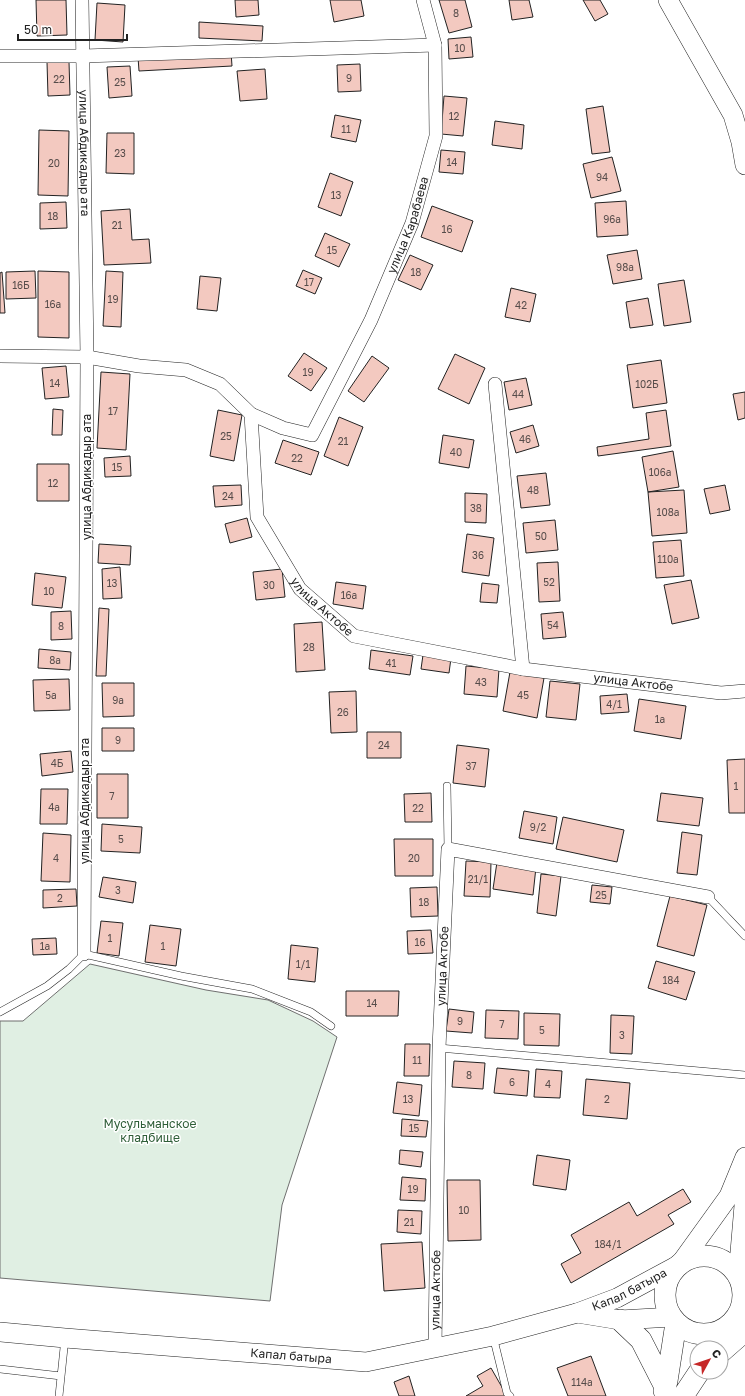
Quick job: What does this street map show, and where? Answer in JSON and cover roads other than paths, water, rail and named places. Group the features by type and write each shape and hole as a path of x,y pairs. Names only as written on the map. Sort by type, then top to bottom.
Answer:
{"main road":[{"path":"728,1340 740,1319 742,1275 718,1259 705,1256 692,1258 680,1264 671,1274 666,1286 665,1300 674,1320 686,1330 697,1334 710,1334 722,1330 740,1319"},
{"path":"722,1340 740,1319"},
{"path":"620,1320 640,1340 670,1393"},
{"path":"670,1393 674,1320"},
{"path":"670,1393 689,1379"}],"street":[{"name":"улица Абдикадыр ата","path":"82,0 88,357 84,954"},
{"name":"улица Карабаева","path":"250,414 283,428 312,435 371,320 412,223 436,136 435,45 423,0"},
{"path":"668,0 733,115 741,142 745,165"},
{"path":"0,56 83,56 435,45"},
{"path":"0,356 88,357 139,366 186,370 220,384 250,414"},
{"path":"495,384 523,669"},
{"name":"улица Актобе","path":"250,414 257,517 300,589 354,636 523,669 721,693 745,691"},
{"path":"448,848 708,897"},
{"name":"улица Актобе","path":"435,1348 439,1048 448,848"},
{"path":"745,1157 745,1187"},
{"path":"680,1264 729,1196 745,1157"},
{"path":"742,1275 745,1194"},
{"name":"Капал батыра","path":"0,1332 366,1362 493,1336 577,1313 617,1298 680,1264"},
{"name":"Капал батыра","path":"577,1313 620,1320 674,1320"}],"lane":[{"path":"447,786 448,848"},
{"path":"708,897 745,936"},
{"path":"0,1012 47,986 69,969 84,954 181,976 252,989 312,1012 331,1026"},
{"path":"439,1048 745,1075"},
{"path":"493,1336 507,1393 510,1396"},
{"path":"59,1396 65,1338"},
{"path":"0,1369 61,1376"}],"park label":[{"name":"Мусульманское кладбище","path":"150,1131"}]}
